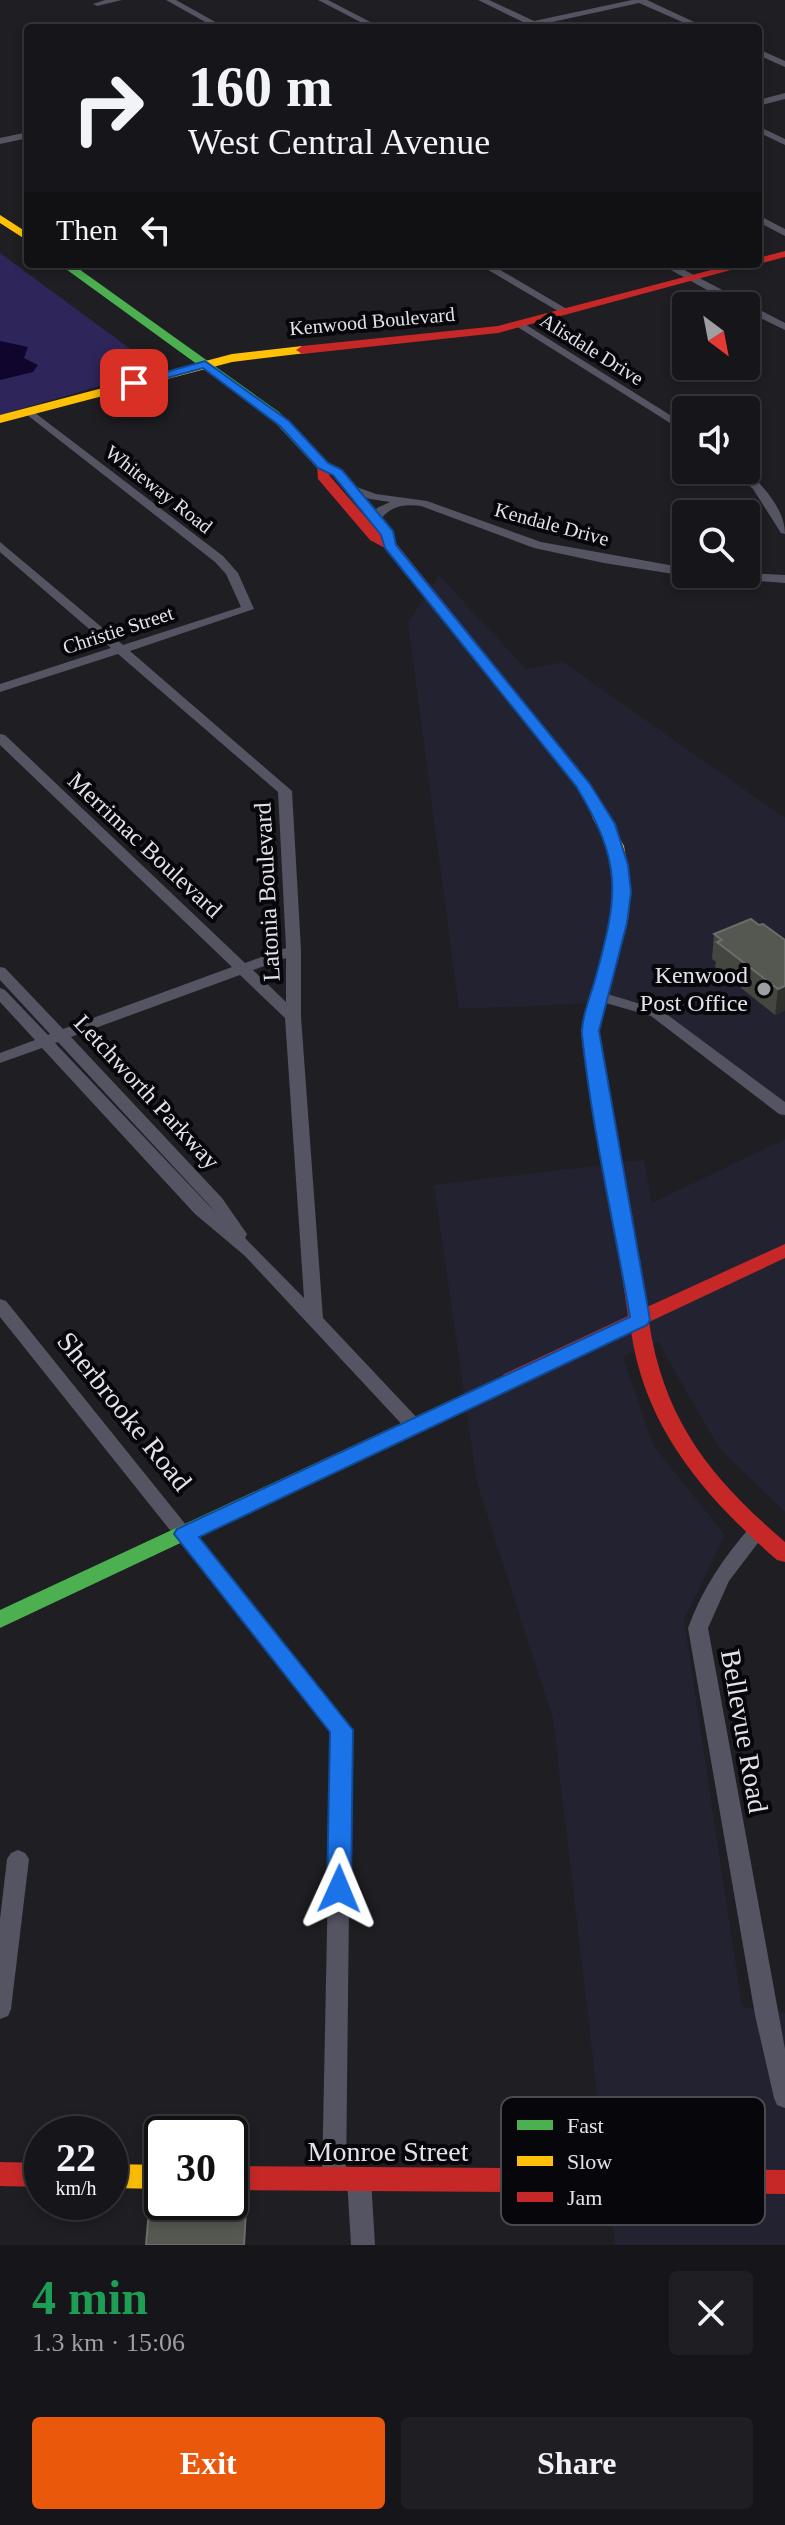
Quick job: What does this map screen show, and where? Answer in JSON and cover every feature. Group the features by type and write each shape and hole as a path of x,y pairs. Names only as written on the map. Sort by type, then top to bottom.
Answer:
{"street":[{"path":"97,4 118,0"},
{"path":"170,0 215,24"},
{"path":"322,0 370,24"},
{"path":"482,0 534,24"},
{"path":"546,24 641,0 694,24"},
{"path":"762,54 785,64"},
{"path":"762,102 785,96"},
{"path":"762,131 785,142"},
{"path":"0,141 24,136"},
{"path":"0,218 24,235"},
{"path":"762,220 785,233"},
{"path":"762,260 785,254"},
{"path":"70,268 285,423 323,466 338,473 351,488 388,534 390,545"},
{"path":"490,268 567,312"},
{"path":"672,268 718,292"},
{"name":"Kenwood Boulevard","path":"0,419 205,364 288,350 432,339 520,324 733,268"},
{"path":"760,314 785,327"},
{"name":"Alisdale Drive","path":"520,324 672,421"},
{"name":"Whiteway Road","path":"30,412 219,559 232,573 248,609"},
{"path":"323,466 323,476 366,527 390,545 567,763 607,824 620,865 622,903 590,1029 649,1373 666,1418 709,1478 758,1531 785,1554"},
{"path":"754,484 785,530"},
{"name":"Kendale Drive","path":"351,488 374,497 412,501 538,545 672,570"},
{"path":"376,519 386,506 412,501"},
{"name":"Latonia Boulevard","path":"0,546 285,791 294,950 293,1017 314,1319"},
{"path":"760,577 785,579"},
{"name":"Christie Street","path":"0,688 248,609"},
{"name":"Merrimac Boulevard","path":"0,738 293,1017"},
{"path":"0,1058 294,950"},
{"name":"Letchworth Parkway","path":"0,971 52,1038 201,1210 251,1252 415,1427"},
{"name":"Letchworth Parkway","path":"0,993 52,1038"},
{"path":"597,996 656,1013 785,1110"},
{"path":"0,1620 785,1250"},
{"name":"Sherbrooke Road","path":"0,1305 341,1730 334,2179"},
{"name":"Bellevue Road","path":"758,1531 722,1573 707,1598 698,1628 766,2015 785,2098"},
{"path":"0,2009 18,1859"},
{"path":"0,2174 24,2175"},
{"name":"Monroe Street","path":"248,2178 501,2180"},
{"path":"359,2179 363,2245"},
{"name":"Monroe Street","path":"765,2182 785,2182"}],"shaded area":[{"path":"0,253 152,365 155,370 0,415"},
{"path":"0,341 28,347 24,358 38,365 33,372 0,380"},
{"path":"439,575 526,669 563,662 785,818 785,1119 637,1001 459,1009 408,623"},
{"path":"785,1139 785,1512 719,1448 658,1342 623,1357 653,1445 725,1535 684,1620 742,2007 785,2013 785,2245 615,2245 613,2225 765,2225 765,2097 598,2097 553,1719 477,1483 434,1185 644,1160 652,1203"}],"building":[{"path":"751,919 785,940 785,986 778,989 717,942 722,940 714,934"},
{"path":"148,2220 245,2220 244,2245 146,2245"}],"traffic: fast":[{"path":"71,268 275,415 323,466 335,471"},
{"path":"0,1620 511,1379"}],"traffic: slow":[{"path":"0,218 24,235"},
{"path":"0,419 232,358 302,350"},
{"path":"600,817 616,846 622,882 621,914 590,1031 632,1275"},
{"path":"128,2176 144,2177"}],"traffic: jam":[{"path":"762,260 785,254"},
{"path":"302,350 498,329 732,268"},
{"path":"323,466 323,476 375,537 390,545 583,784 600,817"},
{"path":"511,1379 785,1250"},
{"path":"632,1275 649,1373 671,1427 703,1474 785,1554"},
{"path":"0,2174 24,2175"},
{"path":"248,2178 501,2180"},
{"path":"765,2182 785,2182"}],"place":[{"name":"Kenwood Post Office","path":"764,989"}],"route":[{"path":"134,383 205,364 285,423 323,466 338,473 388,534 390,545 583,784 607,824 620,865 623,892 619,923 590,1031 640,1320 185,1534 341,1730 339,1889"}]}
